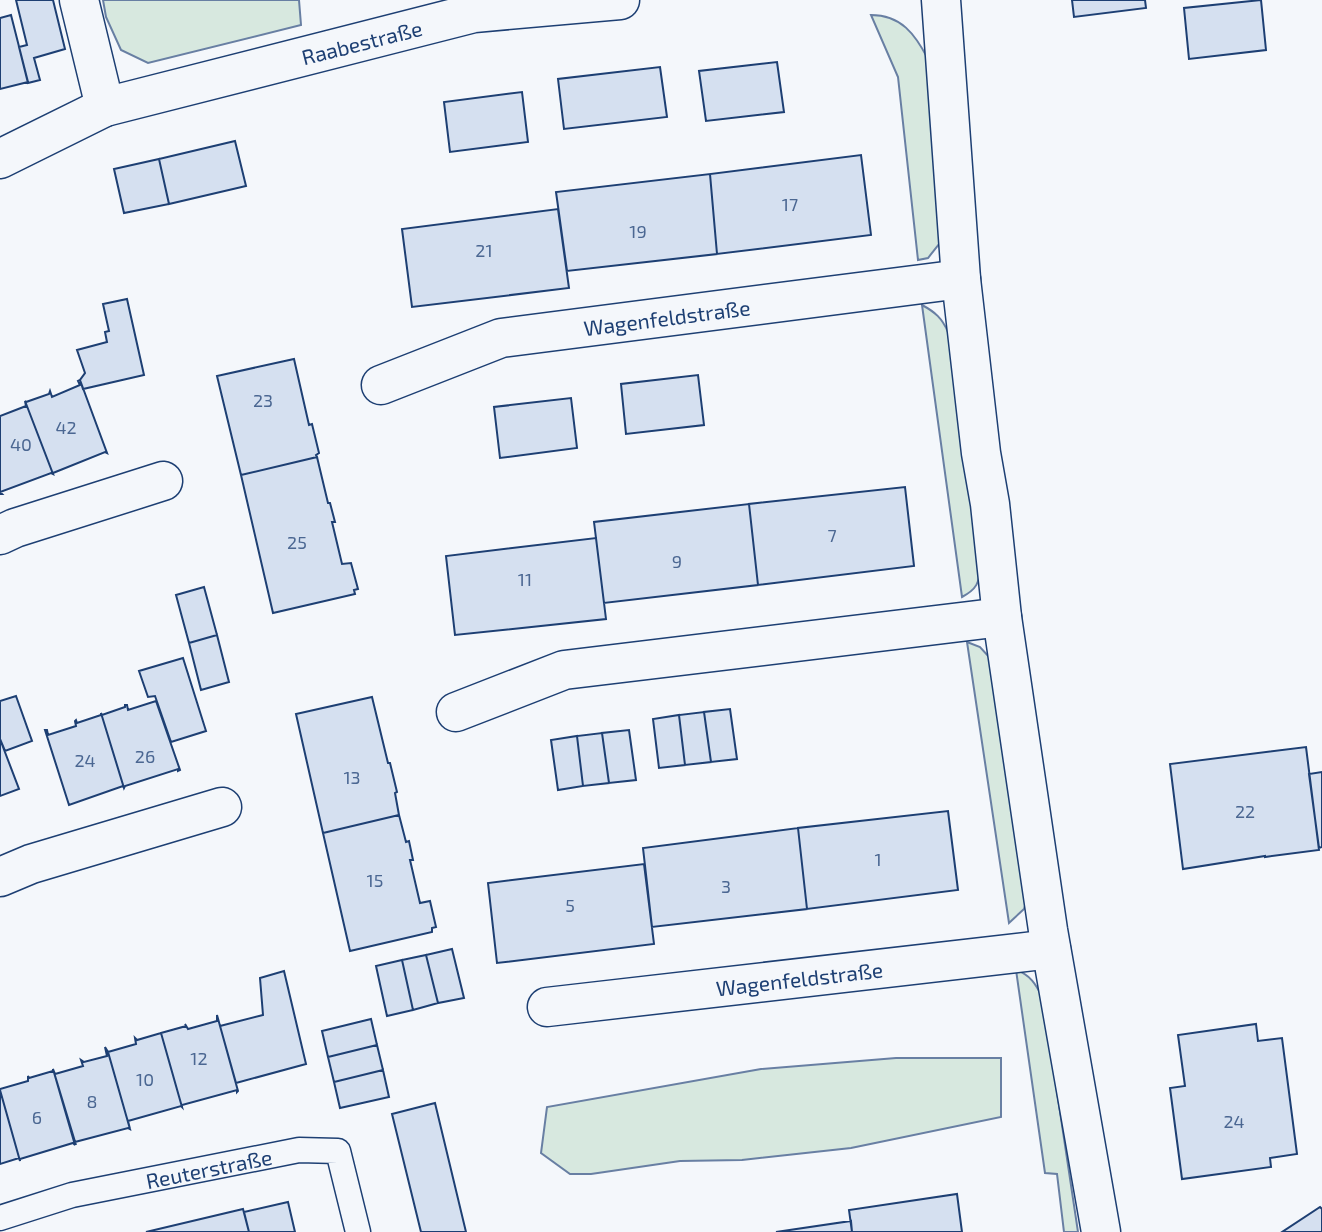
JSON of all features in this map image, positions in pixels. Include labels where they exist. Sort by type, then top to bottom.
[{"type":"street","points":[[79,0],[105,107]]},
{"type":"street","name":"Raabestraße","points":[[0,159],[105,107],[474,13],[620,0]]},
{"type":"street","points":[[941,0],[961,279],[1002,618],[1051,949],[1101,1232]]},
{"type":"street","name":"Wagenfeldstraße","points":[[380,385],[501,338],[961,279]]},
{"type":"street","points":[[0,536],[15,528],[163,481]]},
{"type":"street","points":[[456,712],[564,670],[1002,618]]},
{"type":"street","points":[[0,877],[31,864],[222,807]]},
{"type":"street","name":"Wagenfeldstraße","points":[[547,1007],[1051,949]]},
{"type":"lane","name":"Reuterstraße","points":[[0,1217],[72,1195],[299,1150],[338,1151],[358,1232]]},
{"type":"shaded area","points":[[103,0],[299,0],[301,25],[148,63],[121,50],[106,17]]},
{"type":"shaded area","points":[[871,15],[899,22],[912,34],[928,59],[940,234],[939,244],[928,258],[918,260],[898,77]]},
{"type":"shaded area","points":[[922,305],[938,316],[948,332],[981,566],[976,585],[962,597]]},
{"type":"shaded area","points":[[967,642],[980,647],[990,658],[1028,896],[1024,909],[1009,923]]},
{"type":"shaded area","points":[[1016,970],[1029,978],[1043,998],[1078,1232],[1064,1232],[1057,1174],[1045,1173]]},
{"type":"shaded area","points":[[896,1058],[1001,1058],[1001,1117],[851,1148],[742,1160],[680,1161],[591,1174],[570,1174],[541,1153],[547,1107],[761,1069]]},
{"type":"building","points":[[16,0],[53,0],[65,49],[34,58],[40,80],[28,83],[19,47],[27,45]]},
{"type":"building","points":[[1072,0],[1145,0],[1146,8],[1074,17]]},
{"type":"building","points":[[1261,0],[1266,50],[1189,59],[1184,8]]},
{"type":"building","points":[[11,15],[28,82],[0,89],[0,18]]},
{"type":"building","points":[[777,62],[784,112],[706,121],[699,71]]},
{"type":"building","points":[[660,67],[667,117],[564,129],[558,79]]},
{"type":"building","points":[[522,92],[528,142],[450,152],[444,102]]},
{"type":"building","points":[[235,141],[246,186],[169,204],[159,159]]},
{"type":"building","points":[[861,155],[871,235],[717,254],[710,174]]},
{"type":"building","points":[[159,159],[169,204],[124,213],[114,169]]},
{"type":"building","points":[[710,174],[717,254],[567,271],[556,192]]},
{"type":"building","points":[[558,209],[569,288],[412,307],[402,229]]},
{"type":"building","points":[[127,299],[144,375],[83,389],[80,380],[85,373],[77,350],[107,342],[105,332],[109,331],[103,304]]},
{"type":"building","points":[[294,359],[309,425],[312,424],[319,453],[317,457],[241,475],[217,376]]},
{"type":"building","points":[[698,375],[704,425],[626,434],[621,384]]},
{"type":"building","points":[[80,380],[107,453],[53,474],[25,401],[49,394],[50,391],[52,397],[80,385]]},
{"type":"building","points":[[571,398],[577,448],[500,458],[494,407]]},
{"type":"building","points":[[25,401],[53,474],[0,492],[0,416],[26,406]]},
{"type":"building","points":[[317,457],[335,522],[332,522],[342,564],[351,563],[358,589],[354,590],[355,594],[273,613],[241,475]]},
{"type":"building","points":[[905,487],[914,566],[758,585],[749,504]]},
{"type":"building","points":[[749,504],[758,585],[604,603],[594,522]]},
{"type":"building","points":[[596,538],[606,619],[455,635],[446,556]]},
{"type":"building","points":[[204,587],[217,635],[189,643],[176,595]]},
{"type":"building","points":[[217,635],[229,682],[201,690],[189,643]]},
{"type":"building","points":[[183,658],[206,731],[171,742],[155,696],[148,697],[139,671]]},
{"type":"building","points":[[16,696],[32,741],[5,751],[0,739],[0,701]]},
{"type":"building","points":[[372,697],[397,792],[399,815],[323,833],[296,714]]},
{"type":"building","points":[[156,701],[180,770],[124,788],[101,713],[102,715],[125,705],[128,710]]},
{"type":"building","points":[[730,709],[737,759],[711,762],[704,712]]},
{"type":"building","points":[[704,712],[711,762],[685,765],[679,715]]},
{"type":"building","points":[[101,713],[124,788],[123,786],[69,805],[45,730],[48,735],[76,726],[76,720],[77,723]]},
{"type":"building","points":[[679,715],[685,765],[659,768],[653,719]]},
{"type":"building","points":[[629,730],[636,780],[609,783],[602,733]]},
{"type":"building","points":[[602,733],[609,783],[583,786],[577,736]]},
{"type":"building","points":[[577,736],[583,786],[558,790],[551,740]]},
{"type":"building","points":[[0,739],[19,789],[0,796]]},
{"type":"building","points":[[1306,747],[1319,850],[1183,869],[1170,764]]},
{"type":"building","points":[[1322,772],[1322,847],[1319,848],[1309,774]]},
{"type":"building","points":[[948,811],[958,890],[807,909],[798,828]]},
{"type":"building","points":[[399,815],[406,842],[409,841],[413,860],[410,860],[420,903],[430,901],[436,927],[432,928],[432,932],[350,951],[323,833]]},
{"type":"building","points":[[798,828],[807,909],[652,927],[643,848]]},
{"type":"building","points":[[644,864],[654,944],[497,963],[488,883]]},
{"type":"building","points":[[452,949],[464,998],[438,1003],[426,955]]},
{"type":"building","points":[[426,955],[438,1003],[413,1010],[402,960]]},
{"type":"building","points":[[402,960],[413,1010],[387,1016],[376,966]]},
{"type":"building","points":[[284,971],[306,1064],[236,1083],[220,1026],[263,1015],[260,978]]},
{"type":"building","points":[[217,1015],[238,1091],[182,1107],[161,1033],[186,1026],[185,1024],[188,1029],[217,1021]]},
{"type":"building","points":[[371,1019],[377,1045],[328,1057],[322,1031]]},
{"type":"building","points":[[1256,1024],[1258,1041],[1282,1038],[1297,1154],[1270,1158],[1271,1167],[1182,1179],[1170,1088],[1185,1086],[1178,1035]]},
{"type":"building","points":[[161,1033],[182,1107],[128,1121],[130,1129],[108,1052],[136,1044],[135,1038],[137,1040]]},
{"type":"building","points":[[377,1045],[383,1070],[334,1082],[328,1057]]},
{"type":"building","points":[[105,1047],[130,1129],[75,1142],[53,1069],[55,1074],[83,1066],[81,1060],[84,1062],[107,1056]]},
{"type":"building","points":[[53,1069],[75,1145],[73,1143],[20,1161],[0,1089],[28,1081],[28,1076],[29,1078]]},
{"type":"building","points":[[383,1070],[389,1097],[340,1108],[334,1082]]},
{"type":"building","points":[[0,1090],[20,1161],[19,1158],[0,1164]]},
{"type":"building","points":[[435,1103],[466,1232],[421,1232],[392,1114]]},
{"type":"building","points":[[957,1194],[962,1232],[852,1232],[849,1210]]},
{"type":"building","points":[[288,1202],[295,1232],[249,1232],[244,1212]]},
{"type":"building","points":[[1320,1207],[1322,1232],[1282,1232]]},
{"type":"building","points":[[243,1209],[249,1232],[146,1232]]},
{"type":"building","points":[[851,1221],[852,1232],[776,1232]]}]
